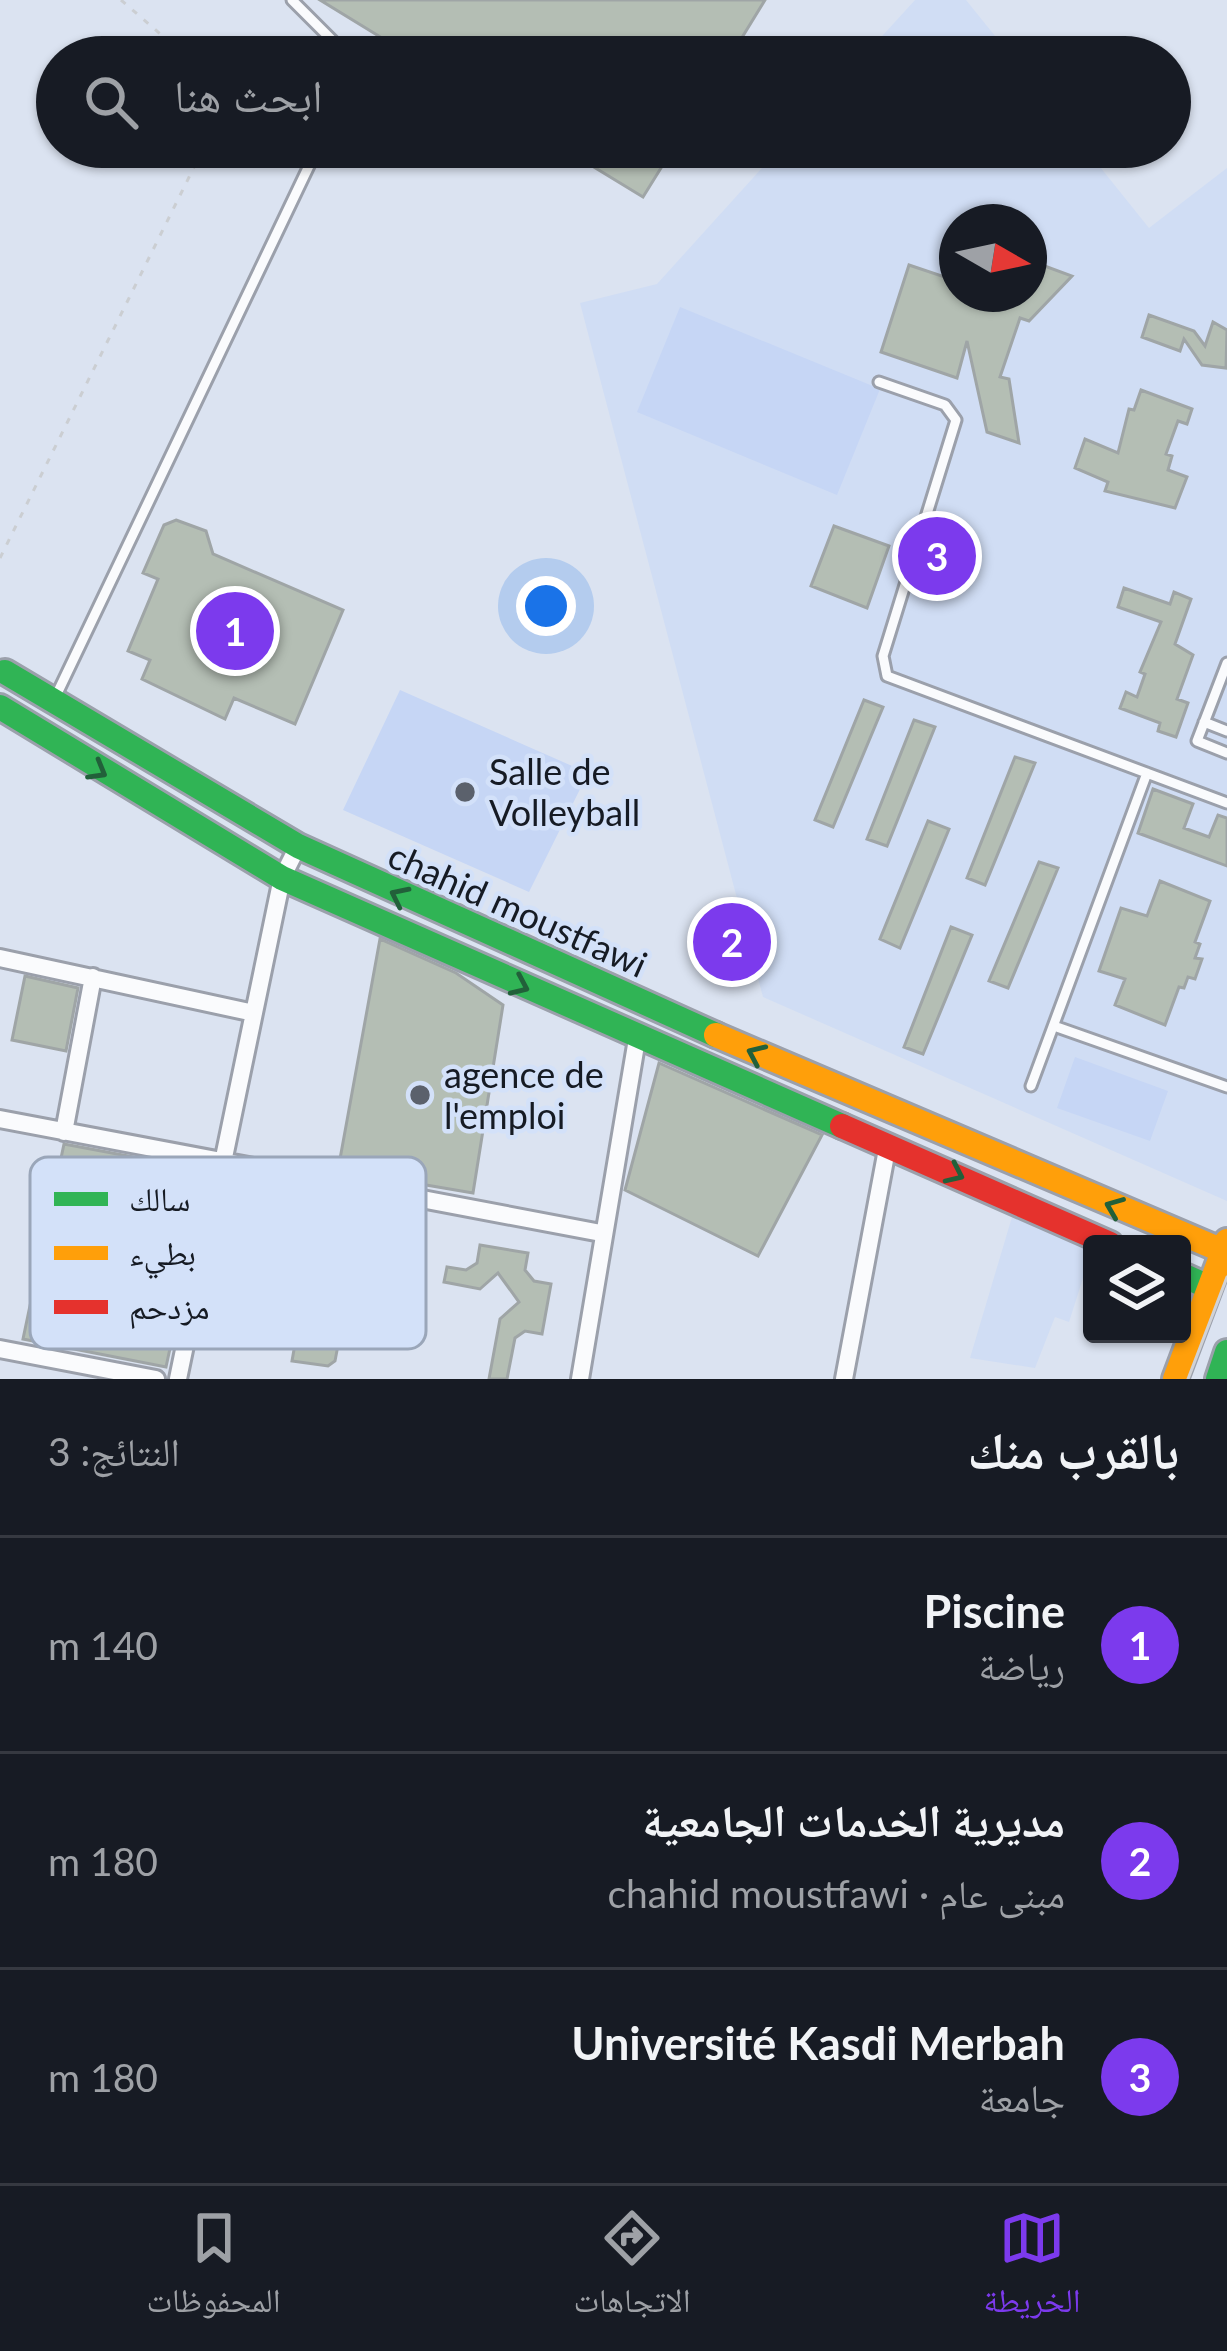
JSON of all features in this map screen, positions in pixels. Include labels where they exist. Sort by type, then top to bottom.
[{"type":"main road","name":"chahid moustfawi","points":[[3,668],[298,846],[806,1077],[1225,1246]]},
{"type":"main road","points":[[0,703],[7,686],[3,668]]},
{"type":"main road","name":"chahid moustfawi","points":[[0,703],[282,878],[1090,1235]]},
{"type":"main road","points":[[1175,1379],[1225,1246]]},
{"type":"main road","points":[[1191,1279],[1209,1287]]},
{"type":"main road","points":[[1218,1379],[1227,1352]]},
{"type":"street","points":[[224,1157],[282,878],[298,846]]},
{"type":"street","points":[[0,958],[254,1013]]},
{"type":"street","points":[[64,1132],[93,977]]},
{"type":"street","points":[[580,1379],[601,1233],[638,1039]]},
{"type":"street","points":[[0,1119],[184,1157]]},
{"type":"street","points":[[844,1379],[888,1144]]},
{"type":"street","points":[[426,1202],[601,1233]]},
{"type":"street","points":[[0,1349],[156,1379]]},
{"type":"street","points":[[178,1379],[184,1349]]},
{"type":"lane","points":[[292,0],[328,36]]},
{"type":"lane","points":[[54,700],[308,168]]},
{"type":"lane","points":[[879,382],[945,405],[956,420],[883,656],[887,676],[1227,802]]},
{"type":"lane","points":[[1227,663],[1197,741],[1227,754]]},
{"type":"lane","points":[[1204,722],[1227,731]]},
{"type":"lane","points":[[1031,1086],[1147,773]]},
{"type":"lane","points":[[1054,1026],[1227,1088]]},
{"type":"path","points":[[121,0],[163,36]]},
{"type":"path","points":[[0,558],[194,168]]},
{"type":"shaded area","points":[[915,0],[966,0],[995,36],[882,36]]},
{"type":"shaded area","points":[[762,168],[1101,168],[1149,228],[1227,168],[1227,1201],[763,997],[580,303],[657,284]]},
{"type":"shaded area","points":[[680,307],[880,389],[837,495],[637,412]]},
{"type":"shaded area","name":"Salle de Volleyball","points":[[400,690],[588,773],[529,892],[343,810]]},
{"type":"shaded area","points":[[1075,1057],[1168,1091],[1150,1141],[1057,1108]]},
{"type":"shaded area","points":[[1012,1217],[1083,1246],[1083,1278],[1069,1322],[1055,1317],[1035,1368],[970,1358]]},
{"type":"building","points":[[320,0],[765,0],[743,36],[379,36]]},
{"type":"building","points":[[595,168],[661,168],[643,197]]},
{"type":"building","points":[[909,265],[939,275],[939,312],[1038,312],[1029,321],[1020,318],[1000,377],[1009,379],[1019,443],[987,432],[967,341],[957,378],[881,352]]},
{"type":"building","points":[[1047,267],[1072,276],[1047,302]]},
{"type":"building","points":[[1149,315],[1194,331],[1205,346],[1213,322],[1227,330],[1226,368],[1202,365],[1184,339],[1180,351],[1142,337]]},
{"type":"building","points":[[1141,390],[1192,409],[1187,424],[1178,421],[1166,454],[1172,456],[1168,470],[1187,477],[1175,508],[1105,491],[1108,482],[1075,468],[1085,439],[1118,453],[1129,409],[1134,410]]},
{"type":"building","points":[[176,520],[206,531],[213,554],[343,610],[295,724],[234,698],[225,719],[142,679],[150,660],[128,651],[158,579],[143,573],[164,525]]},
{"type":"building","points":[[834,526],[889,546],[867,608],[811,586]]},
{"type":"building","points":[[1124,588],[1170,604],[1174,592],[1191,599],[1175,644],[1193,655],[1177,699],[1188,703],[1176,737],[1158,731],[1160,723],[1120,708],[1126,692],[1137,697],[1145,674],[1140,672],[1161,622],[1118,607]]},
{"type":"building","points":[[864,700],[883,707],[833,827],[815,820]]},
{"type":"building","points":[[914,720],[935,727],[887,846],[867,839]]},
{"type":"building","points":[[1015,757],[1035,763],[985,885],[967,878]]},
{"type":"building","points":[[1153,789],[1193,804],[1184,828],[1209,837],[1218,815],[1227,818],[1227,866],[1138,833]]},
{"type":"building","points":[[928,821],[949,829],[900,948],[880,939]]},
{"type":"building","points":[[1039,862],[1058,868],[1008,988],[989,981]]},
{"type":"building","points":[[1160,881],[1210,901],[1195,942],[1200,944],[1195,958],[1202,959],[1195,979],[1188,977],[1184,988],[1179,987],[1165,1025],[1115,1005],[1125,979],[1099,971],[1121,908],[1147,916]]},
{"type":"building","points":[[951,927],[972,935],[923,1054],[904,1047]]},
{"type":"building","name":"agence de l'emploi","points":[[380,939],[456,973],[503,1005],[473,1193],[426,1185],[426,1157],[340,1157]]},
{"type":"building","points":[[25,976],[78,988],[66,1051],[12,1040]]},
{"type":"building","points":[[659,1063],[822,1135],[758,1256],[625,1190]]},
{"type":"building","points":[[64,1144],[133,1157],[61,1157]]},
{"type":"building","points":[[480,1245],[528,1253],[525,1270],[534,1281],[551,1284],[542,1334],[525,1331],[515,1338],[507,1379],[489,1379],[500,1319],[519,1302],[498,1273],[480,1289],[444,1282],[447,1267],[466,1270],[477,1263]]},
{"type":"building","points":[[30,1306],[30,1340],[23,1339]]},
{"type":"building","points":[[74,1349],[170,1349],[166,1367]]},
{"type":"building","points":[[294,1349],[337,1349],[335,1361],[328,1366],[292,1361]]},
{"type":"tram line","points":[[1188,1379],[1227,1277]]},
{"type":"traffic: fast","points":[[5,672],[298,846],[716,1035]]},
{"type":"traffic: fast","points":[[0,707],[282,878],[842,1126]]},
{"type":"traffic: fast","points":[[1191,1279],[1209,1287]]},
{"type":"traffic: fast","points":[[1218,1379],[1227,1352]]},
{"type":"traffic: slow","points":[[716,1035],[1223,1251]]},
{"type":"traffic: slow","points":[[1175,1379],[1227,1241]]},
{"type":"traffic: jam","points":[[842,1126],[1090,1235]]},
{"type":"place","name":"Université Kasdi Merbah","points":[[937,556]]},
{"type":"place","name":"Piscine","points":[[235,631]]},
{"type":"place","name":"Salle de Volleyball","points":[[465,792]]},
{"type":"place","name":"مديرية الخدمات الجامعية","points":[[732,942]]},
{"type":"place","name":"agence de l'emploi","points":[[420,1095]]}]
